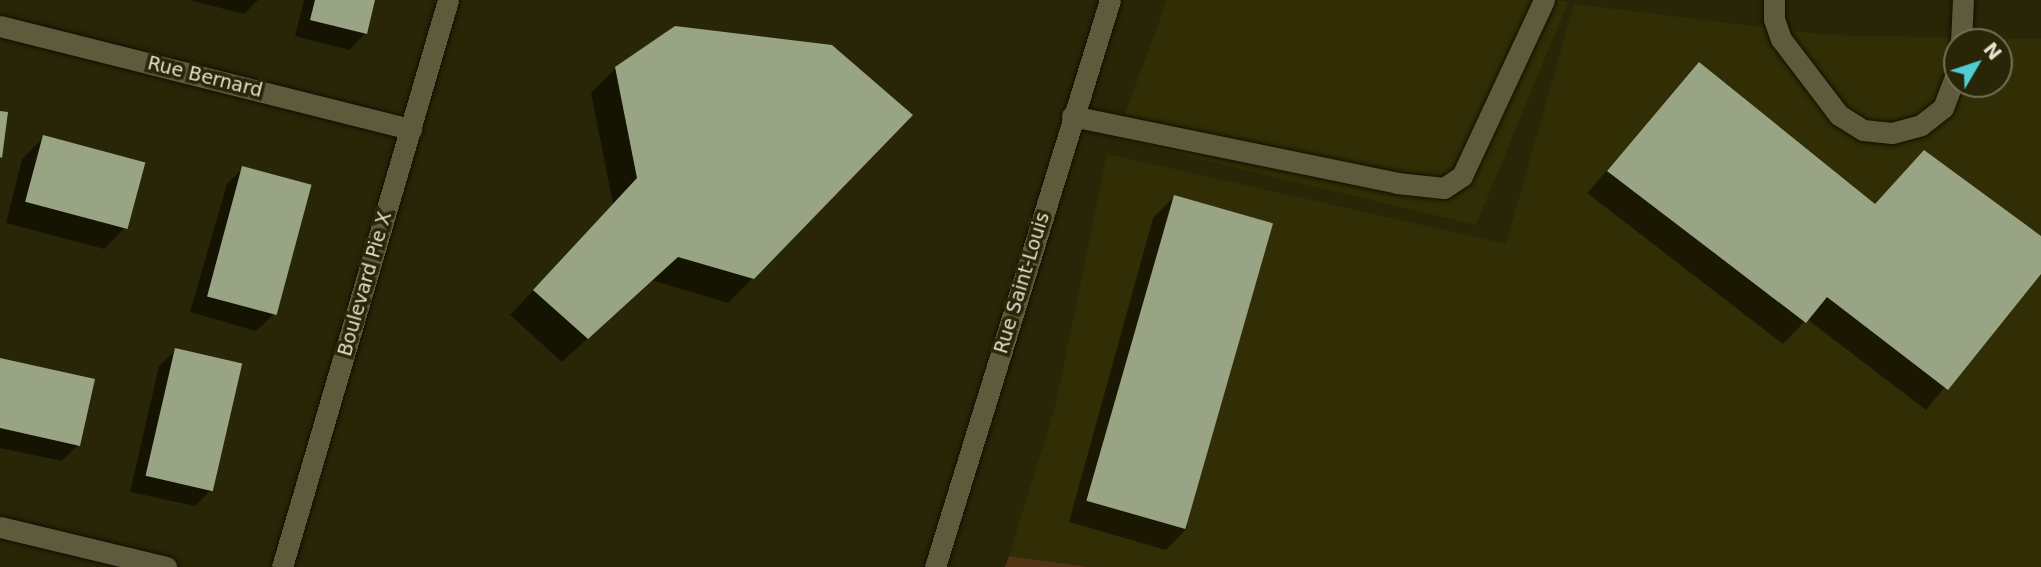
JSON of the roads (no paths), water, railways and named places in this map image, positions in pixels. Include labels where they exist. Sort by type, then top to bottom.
[{"type":"street","name":"Boulevard Pie X","points":[[282,567],[448,0]]},
{"type":"street","name":"Rue Saint-Louis","points":[[936,567],[1072,116],[1110,0]]},
{"type":"street","points":[[1072,116],[1397,183],[1444,188],[1462,176],[1544,0]]},
{"type":"street","points":[[1774,0],[1774,19],[1781,39],[1839,115],[1863,130],[1892,133],[1921,125],[1942,108],[1946,98]]},
{"type":"street","points":[[1962,28],[1963,0]]},
{"type":"street","name":"Rue Bernard","points":[[0,26],[411,129]]},
{"type":"street","points":[[0,527],[166,567]]}]
